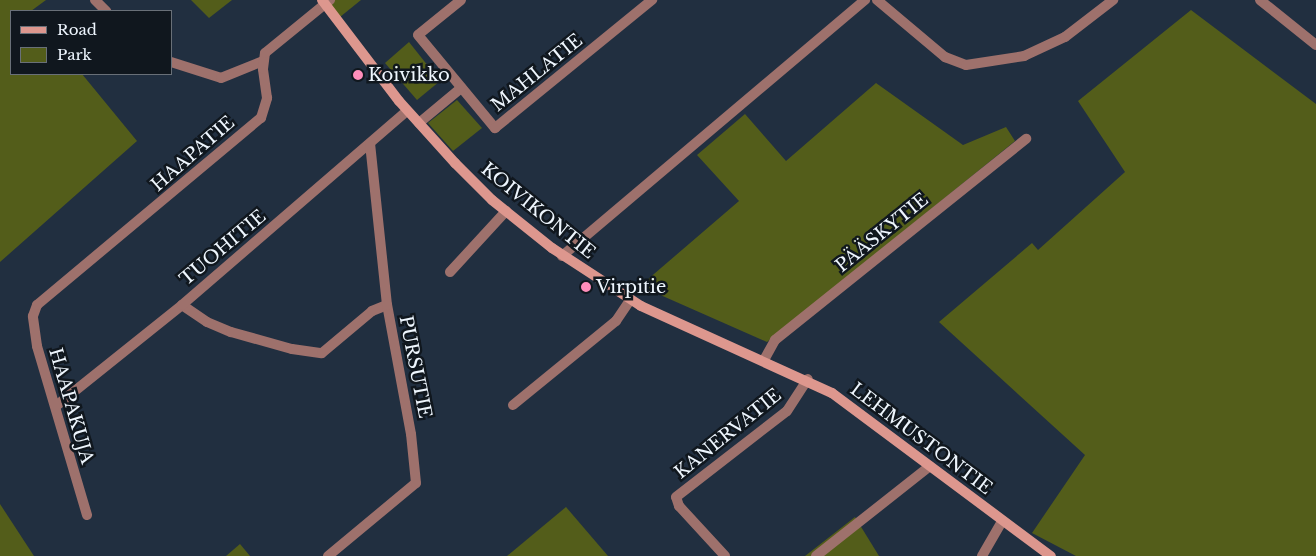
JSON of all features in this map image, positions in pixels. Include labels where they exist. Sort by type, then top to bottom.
[{"type":"main road","name":"KOIVIKONTIE","points":[[326,2],[407,111],[506,212],[562,256],[630,300],[764,360]]},
{"type":"main road","name":"LEHMUSTONTIE","points":[[764,360],[808,380],[876,423],[1002,522],[1051,556]]},
{"type":"street","points":[[95,0],[105,10]]},
{"type":"street","name":"MAHLATIE","points":[[461,0],[418,35],[452,76],[492,131],[652,0]]},
{"type":"street","points":[[562,256],[865,0]]},
{"type":"street","points":[[877,0],[945,56],[966,65],[1024,56],[1064,37],[1113,0]]},
{"type":"street","points":[[1260,0],[1316,45]]},
{"type":"street","points":[[172,62],[221,78],[263,61],[270,48],[326,2]]},
{"type":"street","name":"HAAPATIE","points":[[36,306],[261,118],[267,98],[263,61]]},
{"type":"street","points":[[419,123],[461,88]]},
{"type":"street","name":"TUOHITIE","points":[[56,406],[182,305],[407,111]]},
{"type":"street","name":"PÄÄSKYTIE","points":[[764,360],[775,340],[1026,139]]},
{"type":"street","name":"PURSUTIE","points":[[328,556],[416,483],[411,434],[387,305],[370,144]]},
{"type":"street","points":[[450,272],[506,212]]},
{"type":"street","points":[[513,405],[616,321],[630,300]]},
{"type":"street","points":[[182,305],[207,322],[231,332],[292,349],[322,353],[355,324],[387,305]]},
{"type":"street","name":"HAAPAKUJA","points":[[36,306],[33,316],[37,346],[87,515]]},
{"type":"street","name":"KANERVATIE","points":[[725,556],[679,506],[676,497],[787,411],[808,380]]},
{"type":"street","points":[[816,556],[930,466]]},
{"type":"street","points":[[982,556],[1002,522]]},
{"type":"green space","points":[[0,0],[46,0],[32,10],[10,10],[10,75],[83,75],[137,141],[0,262]]},
{"type":"green space","points":[[191,0],[232,0],[209,18]]},
{"type":"green space","points":[[327,0],[361,0],[340,17]]},
{"type":"green space","points":[[1191,10],[1316,104],[1316,556],[1076,556],[1032,533],[1085,455],[939,322],[1032,243],[1038,250],[1125,172],[1078,101]]},
{"type":"green space","points":[[409,42],[440,81],[417,100],[385,63]]},
{"type":"green space","points":[[876,83],[963,145],[1006,127],[1015,141],[767,342],[640,286],[739,201],[697,155],[745,114],[786,161]]},
{"type":"green space","points":[[457,100],[482,128],[453,151],[428,123]]},
{"type":"green space","points":[[0,504],[34,556],[0,556]]},
{"type":"green space","points":[[566,507],[608,556],[507,556]]},
{"type":"green space","points":[[855,517],[879,556],[805,556]]},
{"type":"green space","points":[[240,544],[250,556],[226,556]]},
{"type":"place","name":"Koivikko","points":[[358,75]]},
{"type":"place","name":"Virpitie","points":[[586,287]]}]
